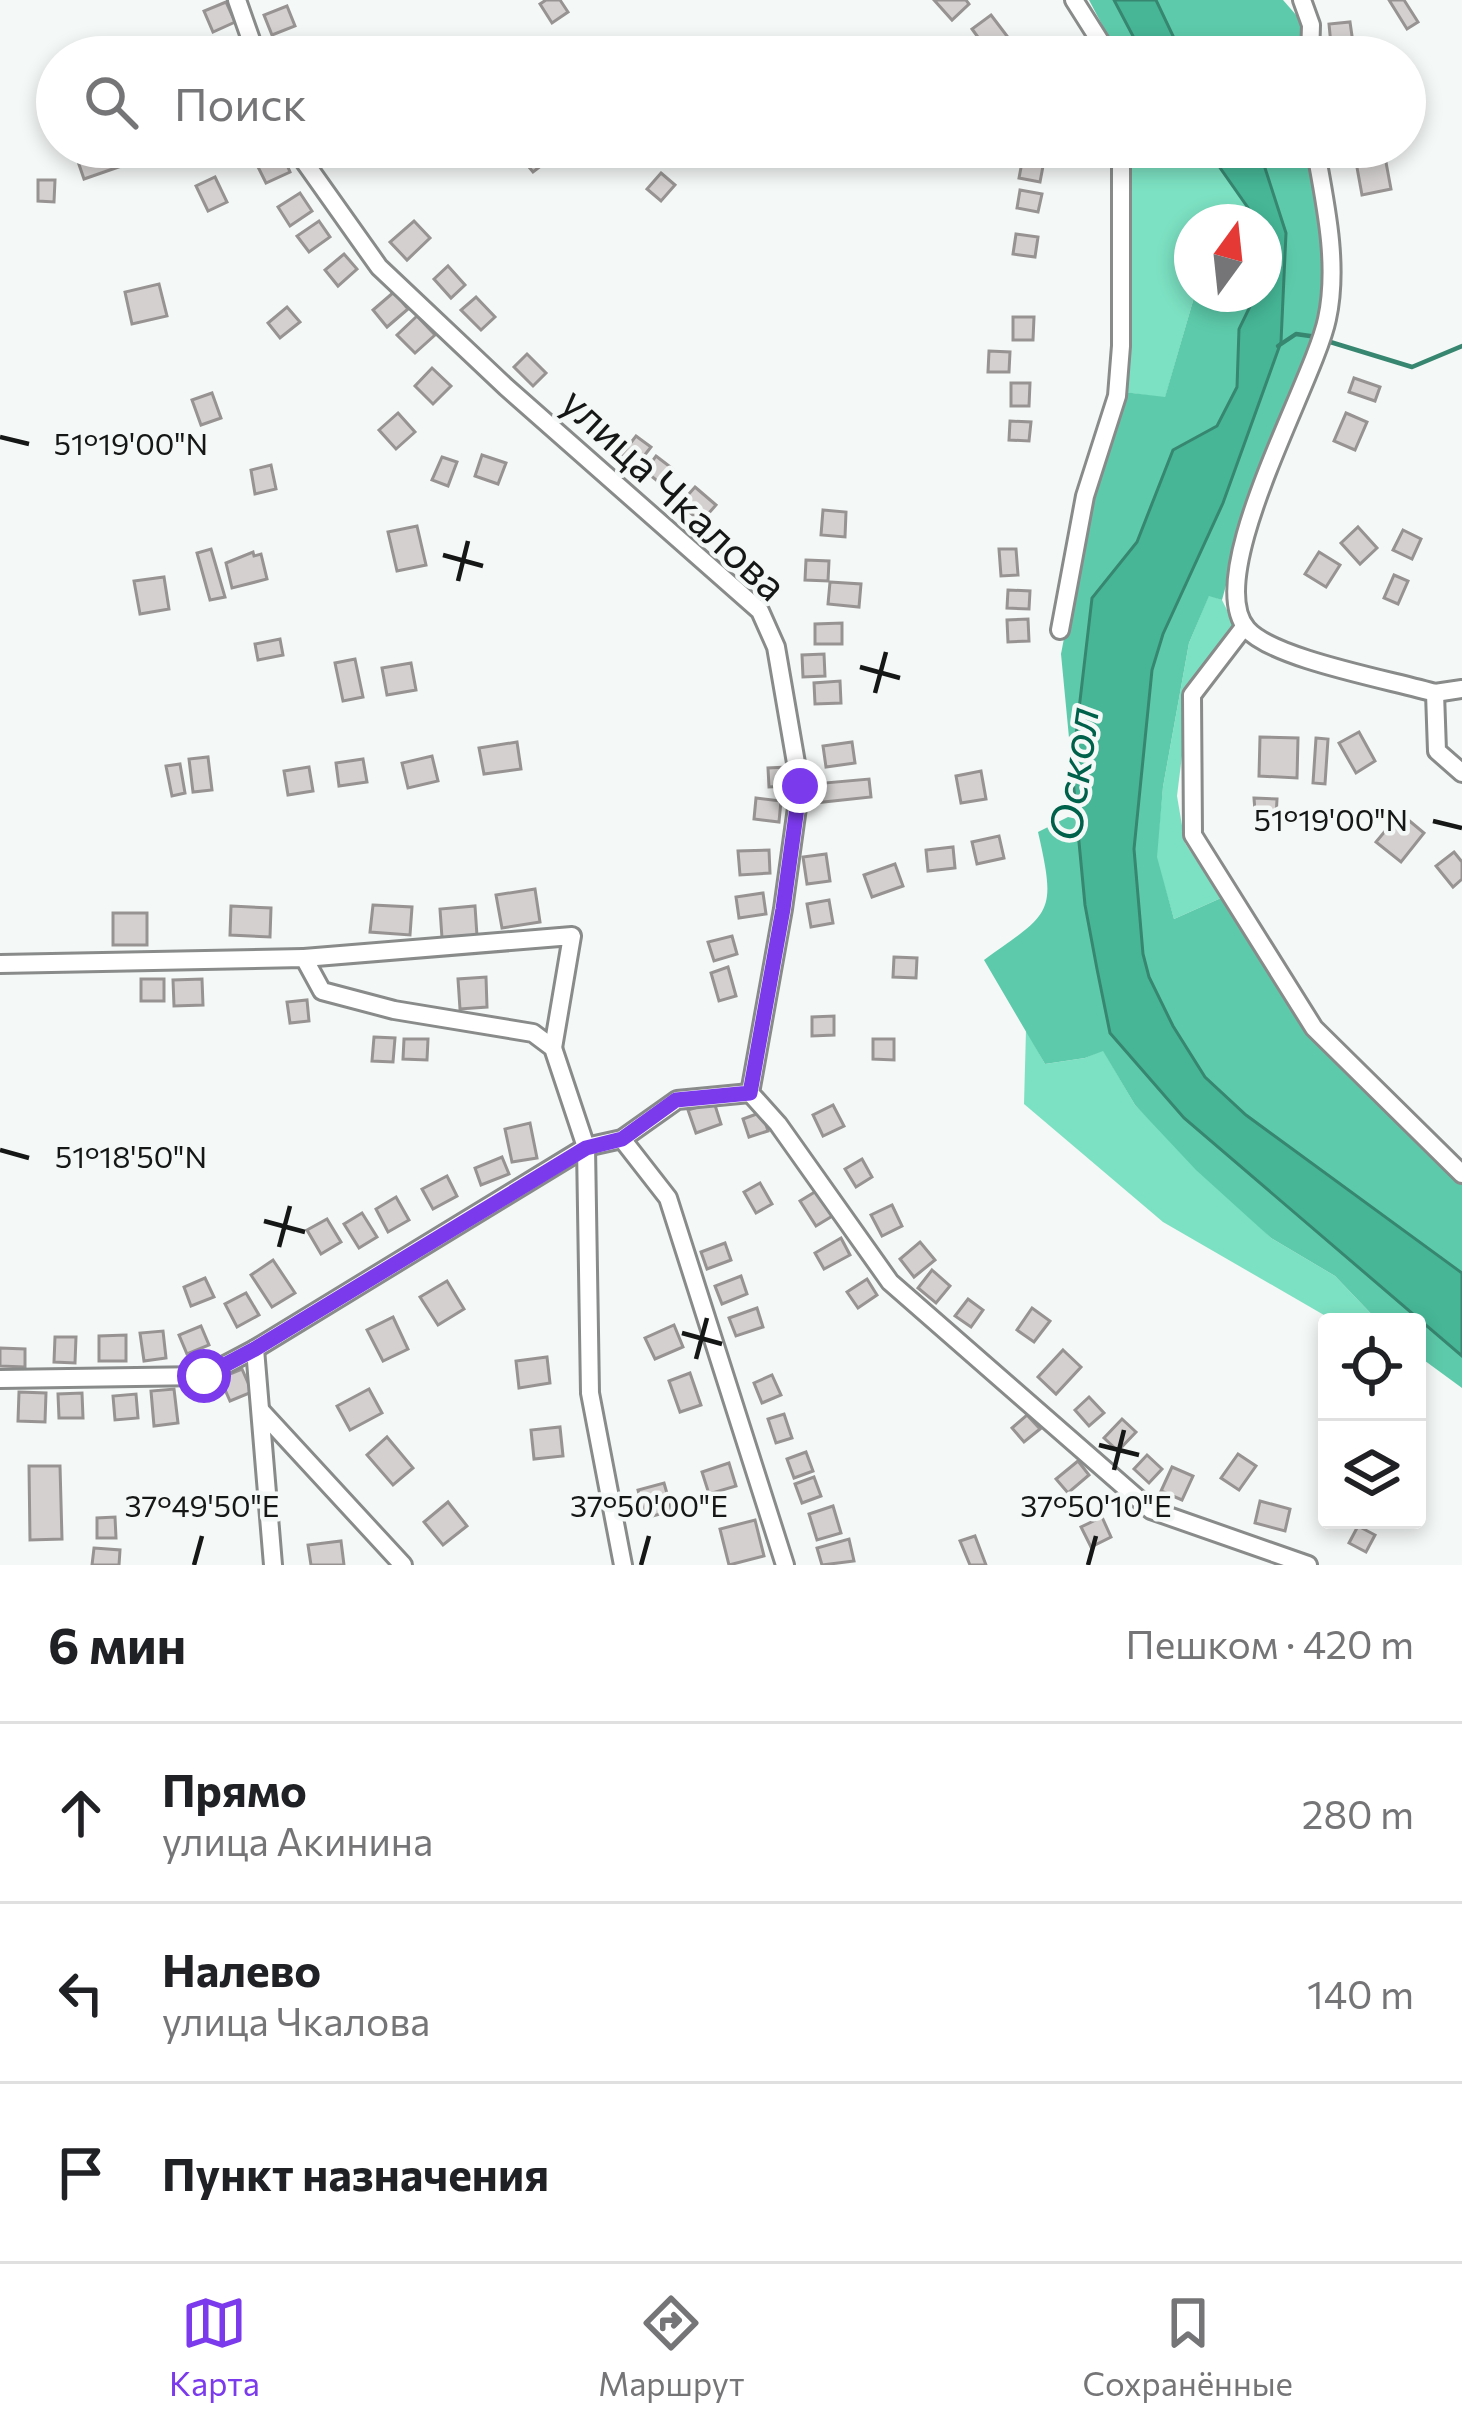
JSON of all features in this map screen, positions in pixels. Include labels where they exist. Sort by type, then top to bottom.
[{"type":"street","points":[[238,0],[250,36]]},
{"type":"street","points":[[1075,0],[1097,36]]},
{"type":"street","points":[[1302,0],[1311,36]]},
{"type":"street","name":"улица Чкалова","points":[[309,168],[380,267],[506,387],[760,611],[776,647],[800,786],[750,1093]]},
{"type":"street","points":[[1060,630],[1085,496],[1117,396],[1121,168]]},
{"type":"street","points":[[1319,168],[1331,262],[1328,317],[1268,466],[1237,574],[1235,601],[1244,627],[1271,648],[1435,693],[1460,690]]},
{"type":"street","points":[[1244,627],[1192,695],[1193,835],[1315,1028],[1462,1174]]},
{"type":"street","points":[[1435,693],[1437,751],[1462,772]]},
{"type":"street","points":[[0,964],[304,958],[572,937],[553,1048],[586,1148],[590,1393],[623,1565]]},
{"type":"street","points":[[304,958],[322,991],[394,1010],[533,1033],[553,1048]]},
{"type":"street","points":[[0,1379],[204,1376],[586,1148],[622,1139],[676,1100],[750,1093],[778,1124],[890,1282],[1151,1510],[1308,1565]]},
{"type":"street","points":[[622,1139],[668,1198],[785,1565]]},
{"type":"street","points":[[255,1349],[273,1565]]},
{"type":"street","points":[[260,1410],[403,1565]]},
{"type":"shaded area","points":[[1089,0],[1114,0],[1133,36],[1108,36]]},
{"type":"shaded area","points":[[1156,0],[1283,0],[1304,24],[1303,36],[1173,36]]},
{"type":"shaded area","points":[[1129,168],[1220,168],[1245,204],[1174,204],[1174,312],[1190,312],[1165,398],[1124,392]]},
{"type":"shaded area","points":[[1265,168],[1312,168],[1323,265],[1321,321],[1258,468],[1222,600],[1209,596],[1189,643],[1163,787],[1157,857],[1174,919],[1221,898],[1307,1030],[1462,1182],[1462,1273],[1246,1115],[1204,1077],[1173,1026],[1143,954],[1133,849],[1152,670],[1163,634],[1223,503],[1281,342],[1286,233],[1282,204],[1277,204]]},
{"type":"shaded area","points":[[1190,312],[1247,312],[1239,329],[1237,387],[1216,426],[1173,450],[1137,542],[1092,598],[1072,769],[1061,654],[1090,503],[1124,392],[1165,397]]},
{"type":"shaded area","points":[[1209,595],[1222,600],[1237,630],[1190,691],[1177,796],[1185,843],[1221,898],[1174,919],[1156,857],[1163,787],[1189,643]]},
{"type":"shaded area","points":[[1068,817],[1077,819],[1085,906],[1110,1033],[1184,1118],[1412,1313],[1370,1313],[1335,1276],[1271,1238],[1196,1170],[1135,1105],[1103,1051],[1045,1064],[984,960],[1036,920],[1043,909],[1047,880],[1038,832]]},
{"type":"shaded area","points":[[1026,1030],[1045,1064],[1103,1050],[1135,1105],[1271,1238],[1335,1276],[1370,1313],[1320,1313],[1163,1222],[1024,1104]]},
{"type":"shaded area","points":[[1426,1325],[1462,1356],[1462,1388],[1426,1362]]},
{"type":"water","points":[[1114,0],[1156,0],[1173,36],[1133,36]]},
{"type":"water","points":[[1220,168],[1265,168],[1277,204],[1245,204]]},
{"type":"water","name":"Оскол","points":[[1282,221],[1286,233],[1281,342],[1223,503],[1163,634],[1152,670],[1134,849],[1143,954],[1173,1026],[1205,1077],[1246,1115],[1462,1273],[1462,1356],[1426,1325],[1426,1313],[1412,1313],[1184,1118],[1110,1033],[1085,905],[1072,769],[1092,598],[1137,542],[1173,450],[1217,426],[1237,387],[1239,329],[1247,312],[1282,312]]},
{"type":"building","points":[[560,0],[568,12],[552,23],[540,4]]},
{"type":"building","points":[[934,0],[966,0],[969,4],[952,20]]},
{"type":"building","points":[[1389,0],[1404,0],[1418,22],[1407,29]]},
{"type":"building","points":[[226,2],[235,22],[213,32],[204,11]]},
{"type":"building","points":[[287,6],[295,26],[272,35],[264,15]]},
{"type":"building","points":[[991,15],[1007,36],[977,36],[972,29]]},
{"type":"building","points":[[1350,22],[1352,36],[1330,36],[1329,24]]},
{"type":"building","points":[[80,168],[116,168],[84,179]]},
{"type":"building","points":[[258,168],[288,168],[290,172],[266,183]]},
{"type":"building","points":[[1021,168],[1043,168],[1040,182],[1019,178]]},
{"type":"building","points":[[1357,168],[1387,168],[1391,189],[1362,195]]},
{"type":"building","points":[[661,173],[675,185],[661,201],[647,189]]},
{"type":"building","points":[[215,177],[227,202],[208,211],[196,186]]},
{"type":"building","points":[[38,180],[55,180],[54,202],[38,201]]},
{"type":"building","points":[[1020,190],[1042,194],[1038,212],[1017,208]]},
{"type":"building","points":[[300,193],[312,211],[290,226],[278,207]]},
{"type":"building","points":[[319,221],[330,237],[309,252],[297,236]]},
{"type":"building","points":[[414,221],[430,238],[407,260],[390,242]]},
{"type":"building","points":[[1016,234],[1038,237],[1035,257],[1013,254]]},
{"type":"building","points":[[344,254],[357,269],[338,286],[325,270]]},
{"type":"building","points":[[448,266],[465,285],[451,298],[434,279]]},
{"type":"building","points":[[159,284],[167,316],[132,324],[125,292]]},
{"type":"building","points":[[394,292],[408,309],[387,327],[373,310]]},
{"type":"building","points":[[476,297],[495,317],[481,330],[461,310]]},
{"type":"building","points":[[287,307],[300,322],[280,338],[268,323]]},
{"type":"building","points":[[417,316],[435,335],[415,353],[397,335]]},
{"type":"building","points":[[1013,317],[1034,317],[1033,340],[1013,340]]},
{"type":"building","points":[[989,351],[1010,352],[1009,372],[988,372]]},
{"type":"building","points":[[527,354],[546,373],[533,386],[514,367]]},
{"type":"building","points":[[432,368],[451,386],[433,404],[415,386]]},
{"type":"building","points":[[1354,378],[1380,387],[1375,401],[1349,392]]},
{"type":"building","points":[[1011,383],[1030,383],[1029,406],[1011,406]]},
{"type":"building","points":[[212,393],[221,418],[201,425],[192,400]]},
{"type":"building","points":[[398,413],[415,432],[396,449],[379,430]]},
{"type":"building","points":[[1346,413],[1367,422],[1355,450],[1334,441]]},
{"type":"building","points":[[1010,421],[1031,422],[1029,441],[1009,440]]},
{"type":"building","points":[[636,436],[651,447],[633,470],[618,459]]},
{"type":"building","points":[[482,455],[506,463],[498,484],[475,476]]},
{"type":"building","points":[[656,456],[673,469],[661,484],[645,471]]},
{"type":"building","points":[[442,457],[457,462],[448,486],[432,480]]},
{"type":"building","points":[[271,465],[276,489],[255,494],[251,470]]},
{"type":"building","points":[[695,487],[716,505],[701,522],[680,504]]},
{"type":"building","points":[[823,510],[846,512],[845,537],[821,535]]},
{"type":"building","points":[[417,526],[426,565],[397,571],[388,532]]},
{"type":"building","points":[[1358,527],[1377,548],[1360,564],[1341,543]]},
{"type":"building","points":[[1403,530],[1421,539],[1412,559],[1393,550]]},
{"type":"building","points":[[211,549],[225,597],[210,600],[197,553]]},
{"type":"building","points":[[999,549],[1016,549],[1018,575],[1001,576]]},
{"type":"building","points":[[253,552],[254,556],[261,554],[267,579],[232,588],[226,563]]},
{"type":"building","points":[[1319,552],[1340,565],[1326,587],[1305,574]]},
{"type":"building","points":[[806,560],[829,561],[828,581],[805,580]]},
{"type":"building","points":[[1394,575],[1408,581],[1398,604],[1384,598]]},
{"type":"building","points":[[164,577],[169,609],[140,614],[134,581]]},
{"type":"building","points":[[830,582],[861,584],[859,607],[828,604]]},
{"type":"building","points":[[1008,590],[1030,591],[1029,609],[1007,608]]},
{"type":"building","points":[[1028,619],[1029,641],[1008,642],[1007,620]]},
{"type":"building","points":[[842,623],[842,644],[815,644],[815,624]]},
{"type":"building","points":[[280,639],[283,655],[258,660],[255,644]]},
{"type":"building","points":[[824,654],[825,676],[803,677],[802,655]]},
{"type":"building","points":[[355,659],[363,697],[343,701],[335,663]]},
{"type":"building","points":[[411,663],[416,690],[387,695],[382,668]]},
{"type":"building","points":[[840,681],[841,703],[815,704],[814,683]]},
{"type":"building","points":[[1359,732],[1375,761],[1356,773],[1339,743]]},
{"type":"building","points":[[1260,737],[1298,738],[1297,778],[1259,776]]},
{"type":"building","points":[[1316,738],[1328,739],[1325,784],[1313,783]]},
{"type":"building","points":[[517,742],[521,769],[484,774],[479,748]]},
{"type":"building","points":[[852,742],[855,763],[826,767],[823,746]]},
{"type":"building","points":[[432,756],[438,781],[408,788],[402,763]]},
{"type":"building","points":[[208,757],[212,790],[193,792],[189,759]]},
{"type":"building","points":[[363,759],[367,782],[339,786],[336,763]]},
{"type":"building","points":[[180,764],[185,793],[172,796],[166,766]]},
{"type":"building","points":[[309,767],[313,791],[288,795],[284,771]]},
{"type":"building","points":[[787,767],[789,786],[769,787],[768,768]]},
{"type":"building","points":[[981,771],[986,799],[961,803],[956,776]]},
{"type":"building","points":[[869,779],[871,797],[814,803],[813,784]]},
{"type":"building","points":[[756,798],[781,801],[779,822],[754,819]]},
{"type":"building","points":[[1254,798],[1277,799],[1276,818],[1270,817],[1269,825],[1256,824]]},
{"type":"building","points":[[1400,813],[1424,833],[1401,862],[1376,842]]},
{"type":"building","points":[[999,836],[1004,858],[977,864],[972,842]]},
{"type":"building","points":[[953,847],[955,868],[928,871],[926,850]]},
{"type":"building","points":[[769,850],[770,873],[740,875],[738,851]]},
{"type":"building","points":[[1454,852],[1462,862],[1462,879],[1453,887],[1436,866]]},
{"type":"building","points":[[826,854],[830,881],[807,884],[803,857]]},
{"type":"building","points":[[895,864],[903,886],[872,897],[864,875]]},
{"type":"building","points":[[535,889],[540,922],[502,928],[496,895]]},
{"type":"building","points":[[763,893],[766,914],[739,918],[736,897]]},
{"type":"building","points":[[829,900],[833,923],[811,927],[807,904]]},
{"type":"building","points":[[373,905],[412,907],[410,935],[370,932]]},
{"type":"building","points":[[231,906],[271,908],[270,937],[230,935]]},
{"type":"building","points":[[475,906],[477,936],[442,938],[440,909]]},
{"type":"building","points":[[113,913],[147,913],[147,945],[113,945]]},
{"type":"building","points":[[732,936],[737,954],[714,961],[708,942]]},
{"type":"building","points":[[894,957],[917,958],[916,978],[893,977]]},
{"type":"building","points":[[728,967],[736,996],[719,1001],[711,973]]},
{"type":"building","points":[[486,977],[487,1007],[460,1009],[458,979]]},
{"type":"building","points":[[141,979],[164,979],[164,1001],[141,1001]]},
{"type":"building","points":[[202,979],[203,1005],[174,1006],[173,980]]},
{"type":"building","points":[[307,1000],[309,1021],[290,1023],[287,1002]]},
{"type":"building","points":[[834,1016],[834,1035],[812,1036],[812,1017]]},
{"type":"building","points":[[374,1037],[395,1038],[393,1062],[372,1061]]},
{"type":"building","points":[[404,1039],[428,1039],[427,1060],[403,1059]]},
{"type":"building","points":[[873,1039],[894,1039],[894,1060],[873,1059]]},
{"type":"building","points":[[714,1102],[721,1124],[696,1133],[688,1110]]},
{"type":"building","points":[[833,1105],[844,1126],[823,1136],[813,1115]]},
{"type":"building","points":[[762,1112],[768,1131],[749,1137],[743,1119]]},
{"type":"building","points":[[530,1123],[537,1158],[512,1162],[505,1129]]},
{"type":"building","points":[[502,1157],[509,1174],[481,1185],[475,1168]]},
{"type":"building","points":[[862,1159],[872,1177],[856,1187],[845,1169]]},
{"type":"building","points":[[447,1176],[457,1196],[433,1209],[422,1189]]},
{"type":"building","points":[[760,1183],[772,1204],[756,1213],[744,1192]]},
{"type":"building","points":[[818,1190],[834,1215],[816,1226],[800,1201]]},
{"type":"building","points":[[396,1197],[409,1220],[388,1232],[376,1209]]},
{"type":"building","points":[[892,1205],[902,1226],[882,1236],[871,1215]]},
{"type":"building","points":[[362,1213],[377,1237],[359,1248],[344,1224]]},
{"type":"building","points":[[327,1219],[341,1242],[321,1254],[307,1230]]},
{"type":"building","points":[[841,1238],[850,1255],[824,1269],[815,1253]]},
{"type":"building","points":[[920,1242],[935,1260],[914,1277],[900,1259]]},
{"type":"building","points":[[725,1243],[731,1260],[707,1269],[701,1252]]},
{"type":"building","points":[[273,1260],[295,1293],[272,1307],[251,1275]]},
{"type":"building","points":[[932,1270],[950,1286],[936,1303],[918,1288]]},
{"type":"building","points":[[741,1276],[747,1294],[722,1304],[715,1286]]},
{"type":"building","points":[[205,1278],[214,1297],[191,1306],[184,1287]]},
{"type":"building","points":[[867,1279],[877,1295],[858,1308],[847,1292]]},
{"type":"building","points":[[447,1281],[464,1309],[438,1325],[420,1297]]},
{"type":"building","points":[[246,1293],[259,1315],[237,1327],[225,1304]]},
{"type":"building","points":[[968,1299],[983,1310],[971,1327],[955,1316]]},
{"type":"building","points":[[757,1308],[763,1327],[736,1336],[729,1318]]},
{"type":"building","points":[[1032,1308],[1050,1321],[1034,1342],[1017,1330]]},
{"type":"building","points":[[393,1317],[408,1349],[383,1361],[367,1330]]},
{"type":"building","points":[[674,1325],[683,1347],[655,1359],[645,1338]]},
{"type":"building","points":[[201,1326],[209,1345],[187,1354],[179,1335]]},
{"type":"building","points":[[163,1331],[166,1358],[144,1361],[140,1333]]},
{"type":"building","points":[[126,1335],[126,1361],[99,1361],[99,1336]]},
{"type":"building","points":[[55,1337],[76,1337],[75,1363],[54,1362]]},
{"type":"building","points":[[0,1348],[25,1349],[25,1367],[0,1366]]},
{"type":"building","points":[[1063,1350],[1081,1367],[1056,1394],[1038,1377]]},
{"type":"building","points":[[547,1357],[550,1383],[519,1388],[516,1361]]},
{"type":"building","points":[[242,1369],[252,1392],[230,1401],[220,1378]]},
{"type":"building","points":[[690,1373],[701,1405],[680,1412],[669,1381]]},
{"type":"building","points":[[772,1375],[781,1395],[762,1403],[754,1383]]},
{"type":"building","points":[[174,1389],[178,1423],[154,1426],[151,1391]]},
{"type":"building","points":[[369,1389],[382,1413],[350,1430],[337,1406]]},
{"type":"building","points":[[19,1392],[46,1393],[45,1422],[18,1421]]},
{"type":"building","points":[[82,1393],[83,1418],[59,1418],[58,1394]]},
{"type":"building","points":[[136,1394],[138,1418],[115,1420],[113,1396]]},
{"type":"building","points":[[1089,1397],[1104,1413],[1089,1426],[1075,1410]]},
{"type":"building","points":[[784,1414],[792,1438],[776,1443],[768,1419]]},
{"type":"building","points":[[1027,1415],[1040,1429],[1024,1442],[1012,1428]]},
{"type":"building","points":[[1122,1419],[1136,1432],[1118,1451],[1104,1438]]},
{"type":"building","points":[[560,1427],[563,1456],[534,1459],[531,1430]]},
{"type":"building","points":[[387,1437],[413,1468],[393,1485],[367,1455]]},
{"type":"building","points":[[806,1452],[813,1471],[794,1478],[787,1459]]},
{"type":"building","points":[[1238,1454],[1256,1466],[1239,1490],[1221,1478]]},
{"type":"building","points":[[1147,1455],[1162,1469],[1149,1483],[1134,1469]]},
{"type":"building","points":[[1078,1461],[1089,1475],[1068,1493],[1056,1479]]},
{"type":"building","points":[[729,1463],[736,1486],[709,1494],[702,1472]]},
{"type":"building","points":[[29,1466],[60,1466],[62,1539],[30,1540]]},
{"type":"building","points":[[1172,1467],[1193,1476],[1182,1500],[1161,1491]]},
{"type":"building","points":[[814,1477],[821,1496],[802,1503],[795,1484]]},
{"type":"building","points":[[664,1483],[672,1511],[645,1518],[638,1490]]},
{"type":"building","points":[[1260,1501],[1290,1509],[1285,1531],[1255,1523]]},
{"type":"building","points":[[448,1502],[467,1526],[443,1545],[424,1522]]},
{"type":"building","points":[[833,1506],[841,1533],[817,1540],[809,1514]]},
{"type":"building","points":[[115,1517],[116,1538],[97,1538],[97,1518]]},
{"type":"building","points":[[1102,1517],[1111,1537],[1091,1547],[1081,1527]]},
{"type":"building","points":[[755,1520],[764,1556],[729,1565],[720,1529]]},
{"type":"building","points":[[1356,1529],[1375,1535],[1366,1552],[1349,1543]]},
{"type":"building","points":[[975,1536],[986,1565],[970,1565],[960,1541]]},
{"type":"building","points":[[849,1539],[854,1561],[822,1565],[817,1548]]},
{"type":"building","points":[[341,1541],[344,1565],[311,1565],[308,1545]]},
{"type":"building","points":[[94,1548],[120,1550],[119,1565],[92,1565]]},
{"type":"waterway","points":[[1278,346],[1296,334],[1317,337]]},
{"type":"waterway","points":[[1327,341],[1412,367],[1462,346]]},
{"type":"route","points":[[204,1376],[586,1148],[622,1139],[676,1100],[750,1093],[800,786]]}]
